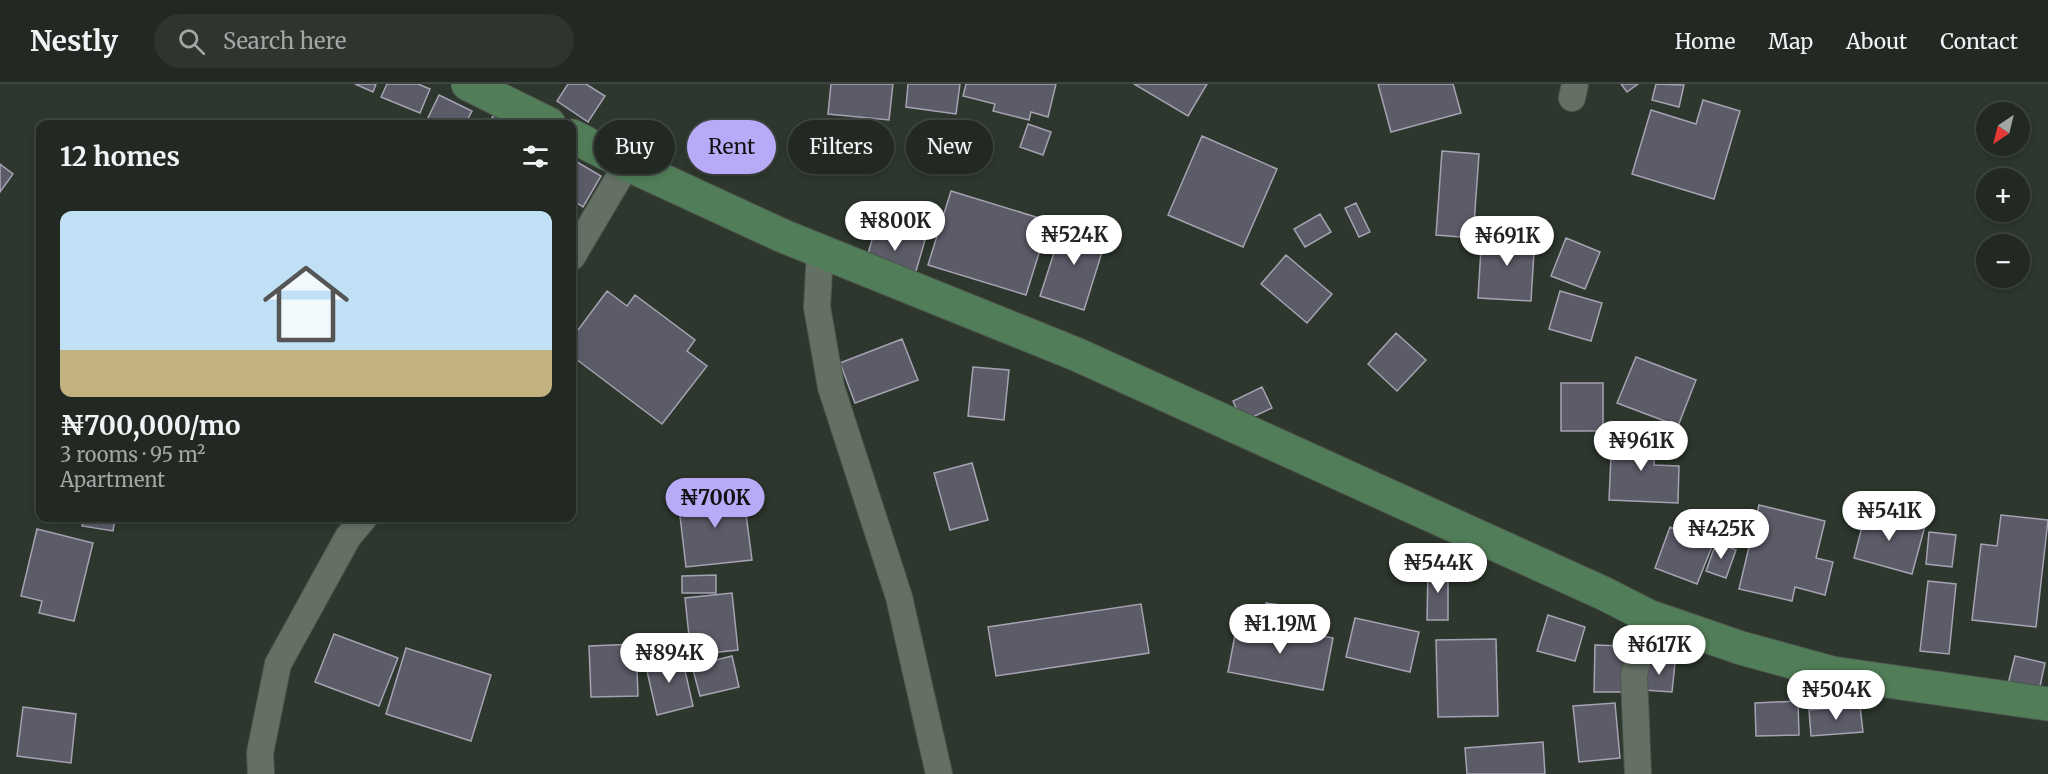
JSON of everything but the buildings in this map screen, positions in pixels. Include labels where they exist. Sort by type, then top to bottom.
[{"type":"main road","points":[[468,84],[541,120]]},
{"type":"main road","points":[[576,138],[594,147]]},
{"type":"main road","points":[[649,174],[820,251],[1078,355],[1605,594],[1648,616],[1741,648],[1832,673],[2048,704]]},
{"type":"street","points":[[576,250],[621,174]]},
{"type":"street","points":[[820,251],[817,307],[831,387],[899,597],[939,774]]},
{"type":"street","points":[[261,774],[260,753],[278,664],[348,537],[361,522]]},
{"type":"street","points":[[1638,774],[1634,675],[1648,616]]}]
